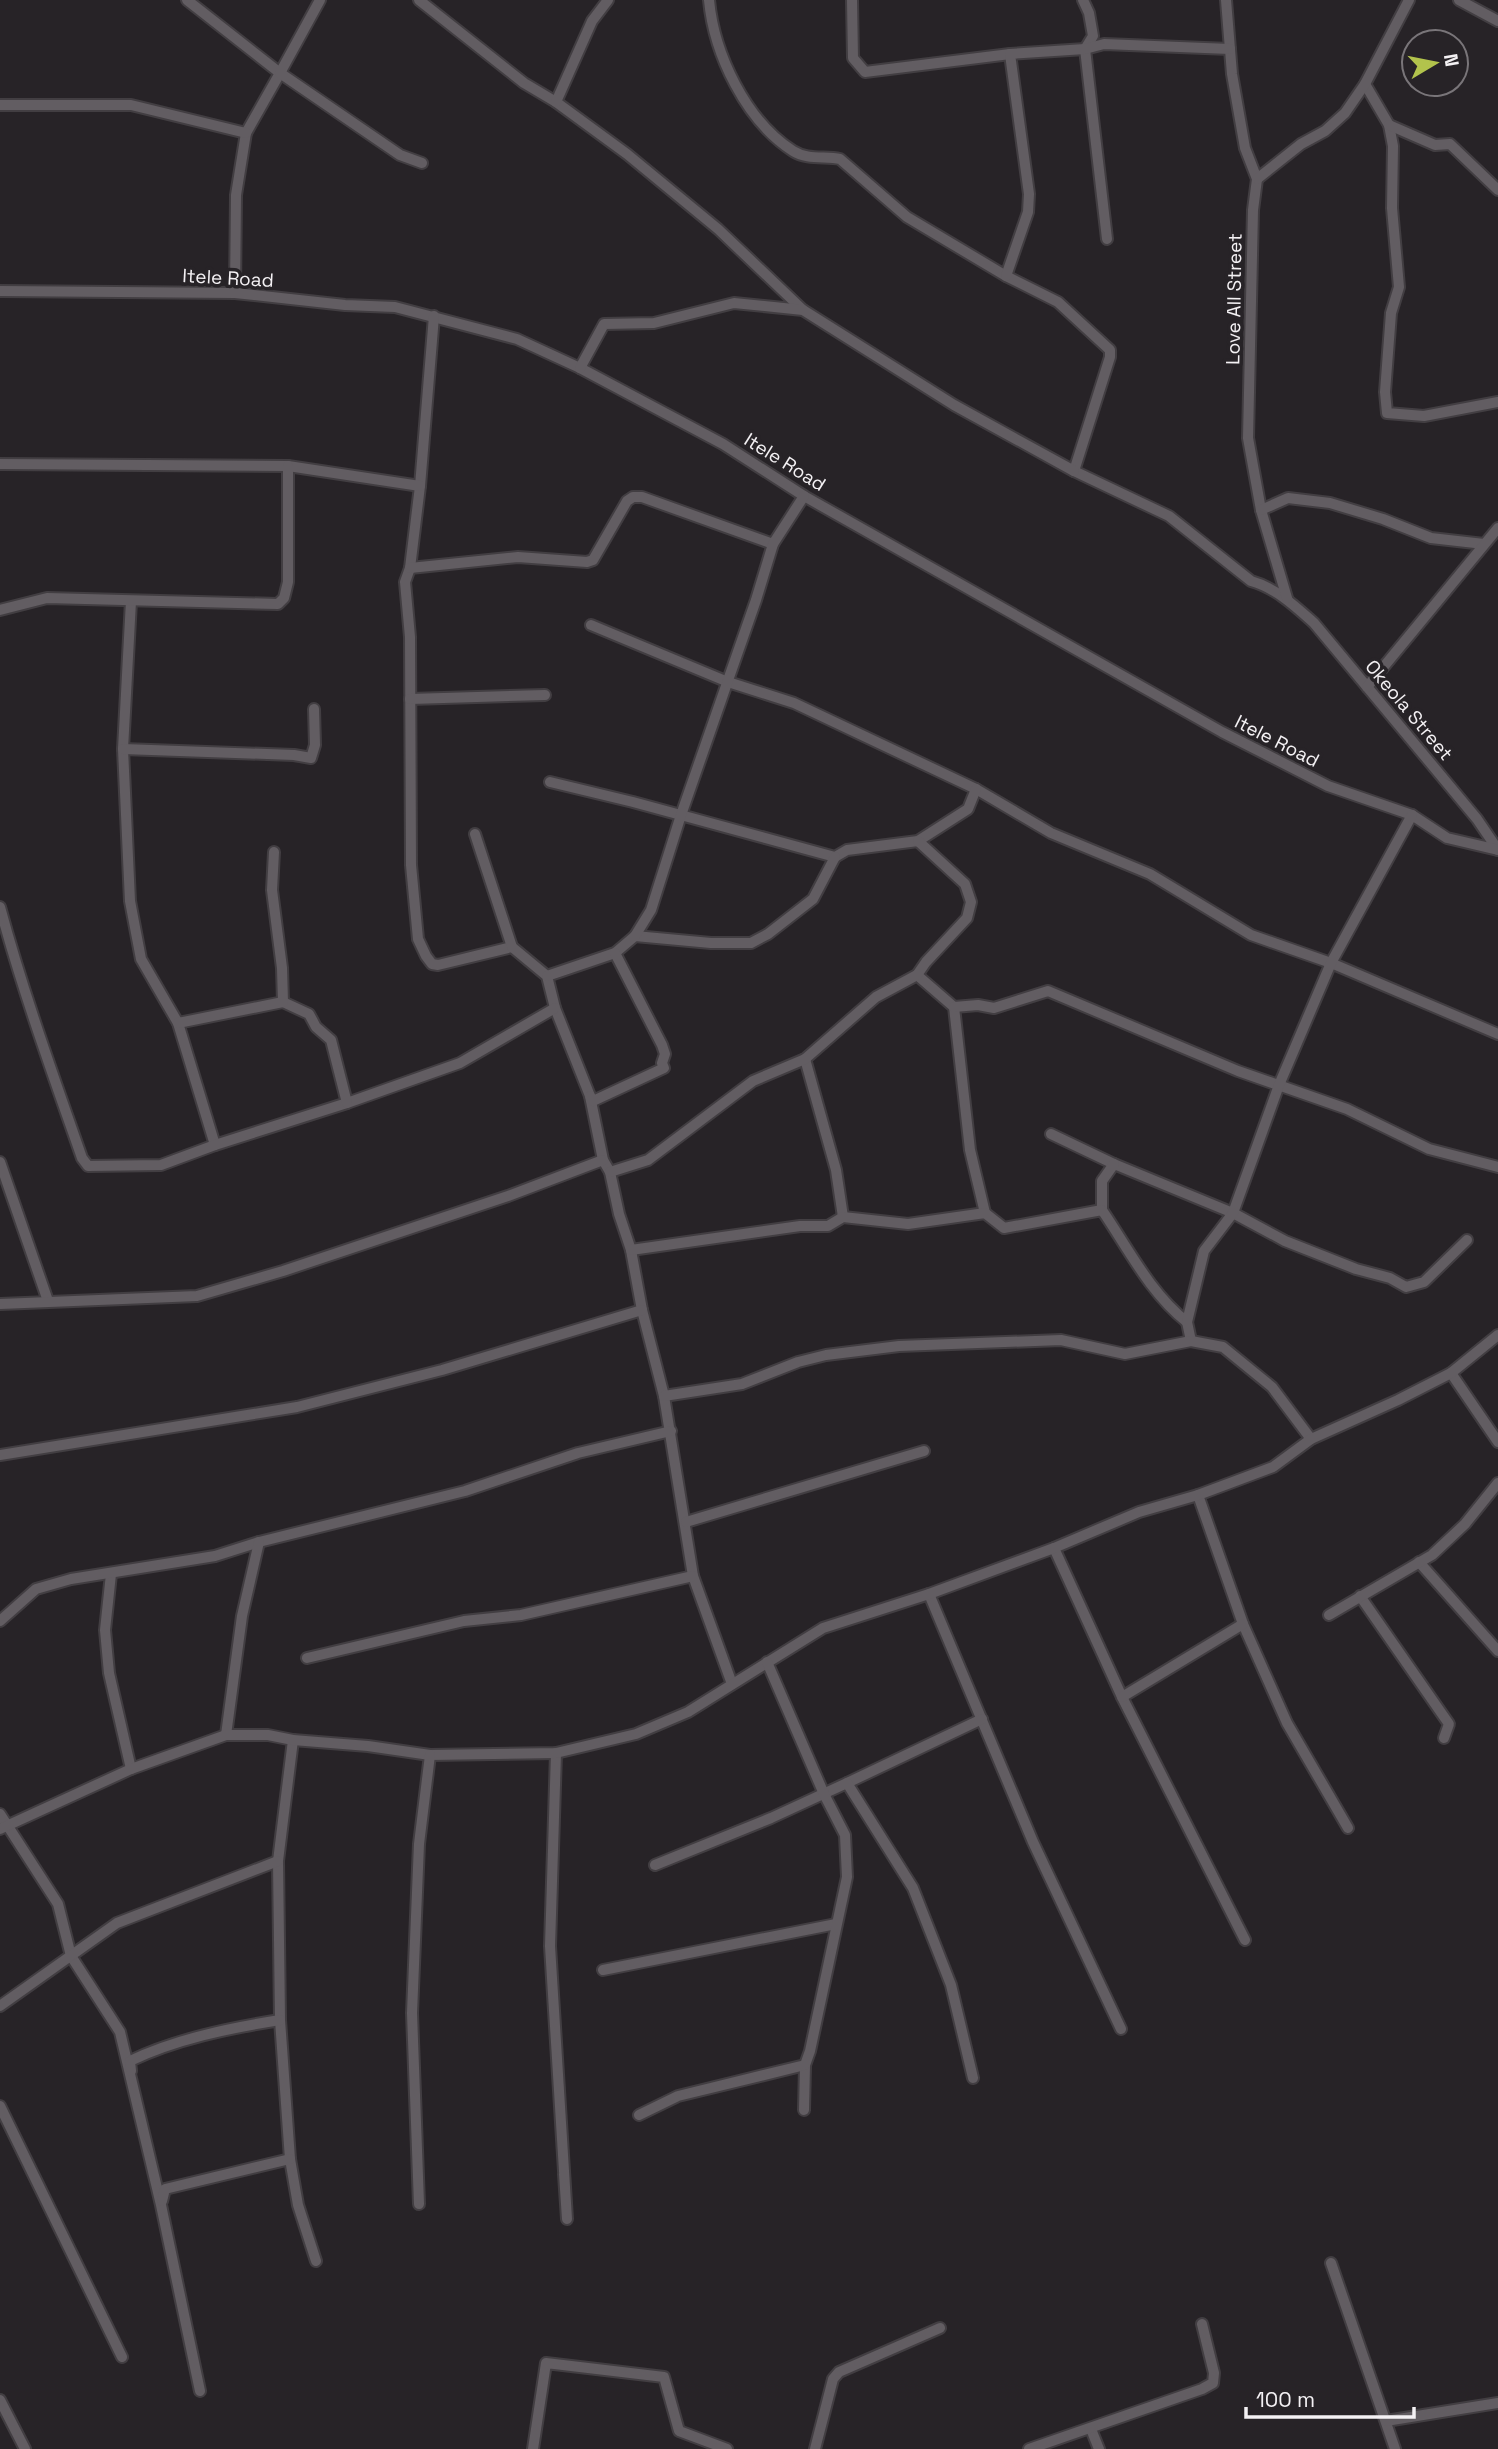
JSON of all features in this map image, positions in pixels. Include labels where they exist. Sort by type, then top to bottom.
[{"type":"street","points":[[187,0],[280,73],[400,155],[422,163]]},
{"type":"street","points":[[235,293],[236,195],[246,133],[320,0]]},
{"type":"street","points":[[420,0],[524,83],[556,102],[627,154],[718,229],[803,310]]},
{"type":"street","points":[[556,102],[592,21],[608,0]]},
{"type":"street","points":[[709,0],[711,20],[725,63],[743,101],[773,134],[794,152],[812,157],[828,156],[840,159],[907,217],[1006,276],[1058,302],[1110,350],[1074,471]]},
{"type":"street","points":[[852,0],[853,58],[865,72],[1010,54],[1085,49],[1104,44],[1230,49]]},
{"type":"street","points":[[1083,0],[1089,13],[1093,36],[1085,49],[1107,239]]},
{"type":"street","name":"Love All Street","points":[[1226,0],[1232,74],[1245,148],[1257,179],[1253,210],[1248,438],[1261,510],[1287,598]]},
{"type":"street","points":[[1257,179],[1301,144],[1325,131],[1345,113],[1365,84],[1409,0]]},
{"type":"street","points":[[1459,0],[1498,21]]},
{"type":"street","points":[[1006,276],[1028,212],[1029,194],[1010,54]]},
{"type":"street","points":[[1365,84],[1389,125],[1393,146],[1392,208],[1399,288],[1391,313],[1385,392],[1387,413],[1424,416],[1498,402]]},
{"type":"street","points":[[0,105],[131,105],[246,133]]},
{"type":"street","points":[[1389,125],[1435,145],[1450,144],[1498,190]]},
{"type":"street","points":[[1393,146],[1407,132]]},
{"type":"street","name":"Itele Road","points":[[0,291],[235,293],[332,304],[395,307],[517,339],[579,368],[723,444],[804,496],[1222,732],[1328,786],[1412,815],[1447,838],[1498,850]]},
{"type":"street","points":[[579,368],[604,324],[654,323],[734,303],[803,310]]},
{"type":"street","name":"Okeola Street","points":[[803,310],[954,405],[1074,471],[1168,516],[1251,580],[1287,598],[1314,623],[1477,819],[1498,850]]},
{"type":"street","points":[[434,316],[420,486],[410,568],[405,582],[410,637],[411,865],[418,939],[432,964],[438,965],[512,947]]},
{"type":"street","points":[[0,464],[288,466],[420,486]]},
{"type":"street","points":[[0,610],[47,598],[278,604],[284,598],[288,582],[288,466]]},
{"type":"street","points":[[547,976],[615,953],[635,936],[651,911],[773,544],[804,496]]},
{"type":"street","points":[[410,568],[518,557],[587,562],[593,560],[627,501],[642,497],[773,544]]},
{"type":"street","points":[[1261,510],[1288,498],[1330,503],[1383,519],[1431,538],[1484,544]]},
{"type":"street","points":[[1367,687],[1498,528]]},
{"type":"street","points":[[131,601],[123,748],[130,901],[141,959],[178,1023],[215,1145]]},
{"type":"street","points":[[591,625],[728,682],[794,703],[976,789],[1051,833],[1150,873],[1251,935],[1331,963],[1498,1034]]},
{"type":"street","points":[[410,699],[545,695]]},
{"type":"street","points":[[123,748],[294,755],[310,758],[316,745],[314,709]]},
{"type":"street","points":[[550,782],[835,858]]},
{"type":"street","points":[[635,936],[711,943],[751,943],[768,934],[813,899],[835,858],[848,850],[918,841],[968,809],[976,789]]},
{"type":"street","points":[[1191,1341],[1187,1322],[1204,1251],[1233,1213],[1279,1085],[1331,963],[1412,815]]},
{"type":"street","points":[[475,834],[512,947],[547,976],[555,1008],[590,1096],[603,1160],[610,1172],[619,1214],[631,1250],[642,1310],[664,1396],[693,1576],[732,1684]]},
{"type":"street","points":[[610,1172],[649,1160],[753,1081],[805,1059],[876,997],[917,975],[967,918],[971,902],[965,884],[918,841]]},
{"type":"street","points":[[274,852],[272,890],[282,968],[283,1002]]},
{"type":"street","points":[[0,907],[50,1065],[82,1158],[88,1166],[161,1165],[347,1103],[460,1063],[555,1008]]},
{"type":"street","points":[[590,1096],[593,1101],[664,1068],[662,1063],[665,1054],[662,1045],[615,953]]},
{"type":"street","points":[[917,975],[954,1007],[970,1150],[985,1213],[1004,1228],[1102,1210]]},
{"type":"street","points":[[954,1007],[978,1004],[994,1008],[1048,991],[1238,1071],[1347,1109],[1429,1149],[1498,1167]]},
{"type":"street","points":[[178,1023],[283,1002],[309,1014],[316,1027],[331,1040],[347,1103]]},
{"type":"street","points":[[805,1059],[836,1170],[843,1217]]},
{"type":"street","points":[[1051,1134],[1114,1164],[1233,1213],[1285,1241],[1356,1269],[1390,1278],[1406,1287],[1424,1282],[1467,1240]]},
{"type":"street","points":[[0,1304],[197,1296],[283,1272],[508,1196],[603,1160]]},
{"type":"street","points":[[0,1162],[48,1301]]},
{"type":"street","points":[[1114,1164],[1102,1181],[1102,1210],[1157,1293],[1187,1322]]},
{"type":"street","points":[[631,1250],[800,1226],[828,1226],[843,1217],[908,1224],[985,1213]]},
{"type":"street","points":[[0,1455],[297,1407],[442,1370],[642,1310]]},
{"type":"street","points":[[4,1827],[131,1769],[226,1735],[268,1735],[430,1755],[556,1753],[636,1734],[688,1712],[823,1628],[929,1594],[1054,1548],[1139,1512],[1198,1496],[1273,1467],[1311,1439],[1451,1373],[1498,1335]]},
{"type":"street","points":[[664,1396],[742,1384],[798,1362],[826,1355],[899,1346],[1061,1340],[1125,1354],[1191,1341],[1223,1348],[1272,1387],[1311,1439]]},
{"type":"street","points":[[1451,1373],[1498,1442]]},
{"type":"street","points":[[0,1621],[36,1589],[71,1580],[215,1556],[259,1542],[465,1491],[578,1453],[671,1431]]},
{"type":"street","points":[[686,1522],[924,1451]]},
{"type":"street","points":[[1329,1615],[1432,1555],[1465,1524],[1498,1483]]},
{"type":"street","points":[[1198,1496],[1243,1624],[1287,1723],[1349,1828]]},
{"type":"street","points":[[226,1735],[242,1616],[259,1542]]},
{"type":"street","points":[[1054,1548],[1122,1697],[1245,1940]]},
{"type":"street","points":[[1419,1562],[1498,1651]]},
{"type":"street","points":[[111,1574],[105,1630],[109,1673],[131,1769]]},
{"type":"street","points":[[307,1658],[464,1621],[521,1615],[693,1576]]},
{"type":"street","points":[[929,1594],[1033,1842],[1121,2029]]},
{"type":"street","points":[[1360,1596],[1449,1724],[1444,1738]]},
{"type":"street","points":[[1122,1697],[1243,1624]]},
{"type":"street","points":[[767,1662],[824,1794],[845,1835],[847,1877],[805,2065],[804,2110]]},
{"type":"street","points":[[655,1865],[824,1794],[982,1719]]},
{"type":"street","points":[[293,1740],[278,1861],[280,2020],[290,2159],[298,2205],[316,2262]]},
{"type":"street","points":[[556,1753],[550,1945],[566,2219],[564,2174]]},
{"type":"street","points":[[419,2204],[412,2013],[419,1844],[430,1755]]},
{"type":"street","points":[[847,1783],[913,1888],[951,1985],[973,2078]]},
{"type":"street","points":[[0,1814],[4,1827],[58,1904],[71,1956],[120,2032],[161,2205],[200,2391]]},
{"type":"street","points":[[0,2006],[117,1923],[278,1861]]},
{"type":"street","points":[[603,1970],[836,1924]]},
{"type":"street","points":[[131,2077],[130,2061],[145,2054],[192,2039],[280,2020]]},
{"type":"street","points":[[639,2115],[678,2096],[805,2065]]},
{"type":"street","points":[[0,2106],[122,2357]]},
{"type":"street","points":[[161,2205],[164,2189],[290,2159]]},
{"type":"street","points":[[1331,2263],[1395,2449]]},
{"type":"street","points":[[1029,2449],[1091,2429],[1213,2383],[1214,2373],[1202,2325]]},
{"type":"street","points":[[815,2449],[833,2379],[839,2372],[940,2328]]},
{"type":"street","points":[[533,2449],[546,2364],[663,2376],[679,2431],[727,2449]]},
{"type":"street","points":[[0,2400],[25,2449]]},
{"type":"street","points":[[1386,2421],[1498,2403]]},
{"type":"street","points":[[1091,2429],[1099,2449]]}]
